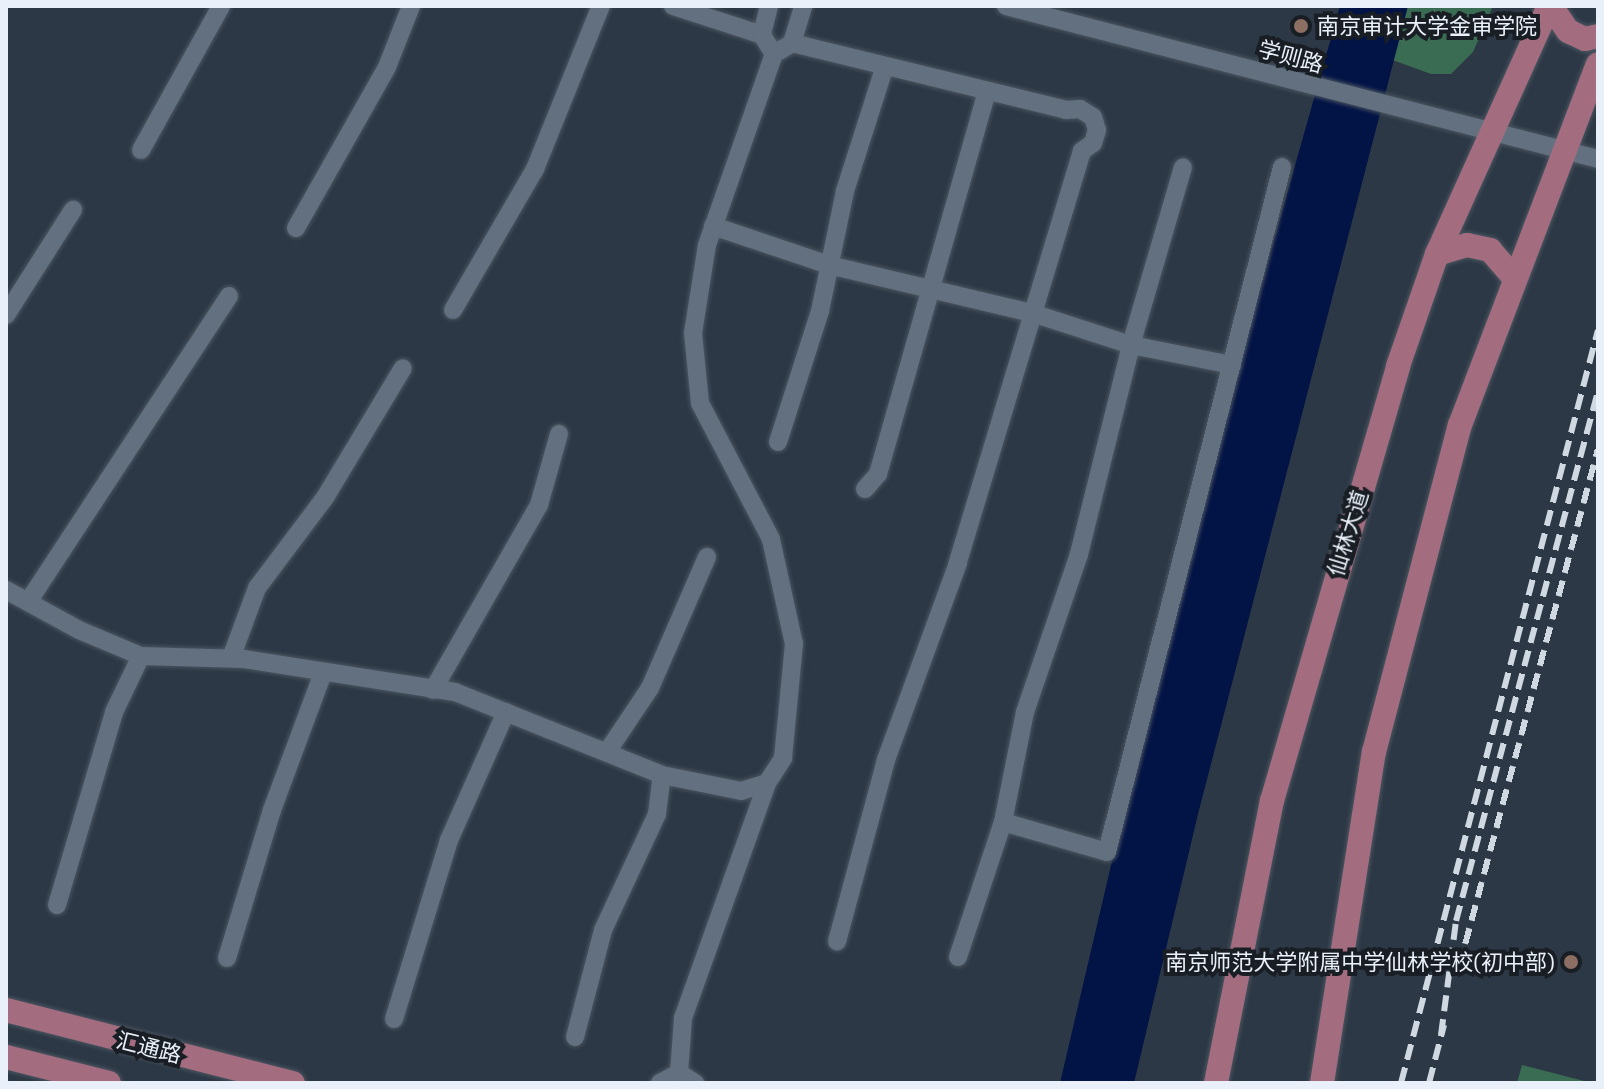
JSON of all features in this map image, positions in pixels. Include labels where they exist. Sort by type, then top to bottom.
[{"type":"main road","points":[[1550,6],[1568,31],[1585,39],[1598,36]]},
{"type":"main road","name":"仙林大道","points":[[1216,1083],[1272,801],[1340,555],[1437,254],[1550,6]]},
{"type":"main road","points":[[1322,1083],[1374,752],[1460,425],[1513,276],[1598,64]]},
{"type":"main road","points":[[1437,254],[1467,245],[1490,250],[1513,276]]},
{"type":"main road","name":"汇通路","points":[[6,1010],[293,1083]]},
{"type":"main road","name":"汇通路","points":[[6,1057],[109,1083]]},
{"type":"street","points":[[141,150],[221,6]]},
{"type":"street","points":[[296,228],[387,67],[411,6]]},
{"type":"street","points":[[453,310],[535,169],[601,6]]},
{"type":"street","points":[[673,6],[762,35],[774,54]]},
{"type":"street","points":[[762,35],[769,6]]},
{"type":"street","points":[[660,1083],[687,1078],[683,1018],[767,783],[783,758],[794,644],[777,556],[700,403],[695,381],[698,285],[713,226],[774,54],[792,43],[803,6]]},
{"type":"street","name":"学则路","points":[[1006,6],[1598,159]]},
{"type":"street","points":[[792,43],[987,91],[1080,109],[1096,123],[1096,137],[1082,151],[958,563],[886,760],[837,941]]},
{"type":"street","points":[[778,442],[820,311],[845,191],[885,66]]},
{"type":"street","points":[[865,489],[878,474],[987,91]]},
{"type":"street","points":[[958,957],[1003,822],[1025,712],[1079,554],[1131,345],[1183,167]]},
{"type":"street","points":[[1003,822],[1107,852],[1282,167]]},
{"type":"street","points":[[6,315],[73,210]]},
{"type":"street","points":[[713,226],[829,265],[1032,313],[1131,345],[1232,365]]},
{"type":"street","points":[[28,602],[229,296]]},
{"type":"street","points":[[231,658],[257,588],[326,496],[403,368]]},
{"type":"street","points":[[433,690],[539,505],[559,434]]},
{"type":"street","points":[[607,752],[650,688],[707,557]]},
{"type":"street","points":[[6,590],[141,656],[231,658],[455,692],[662,775],[741,791],[767,783]]},
{"type":"street","points":[[57,905],[114,712],[141,656]]},
{"type":"street","points":[[227,958],[272,810],[323,673]]},
{"type":"street","points":[[394,1019],[449,840],[506,712]]},
{"type":"street","points":[[575,1037],[603,930],[657,814],[662,775]]},
{"type":"green space","points":[[1406,6],[1493,6],[1473,52],[1451,74],[1431,74],[1387,58]]},
{"type":"green space","points":[[1522,1065],[1592,1083],[1517,1083]]},
{"type":"shaded area","points":[[1340,6],[1408,6],[1198,814],[1134,1083],[1060,1083],[1177,584]]},
{"type":"railway","points":[[1401,1083],[1598,330]]},
{"type":"railway","points":[[1441,1035],[1456,921],[1598,391]]},
{"type":"railway","points":[[1459,967],[1598,449]]},
{"type":"railway","points":[[1429,1083],[1444,1025]]},
{"type":"place","name":"南京审计大学金审学院","points":[[1301,26]]},
{"type":"place","name":"南京师范大学附属中学仙林学校(初中部)","points":[[1571,962]]}]
